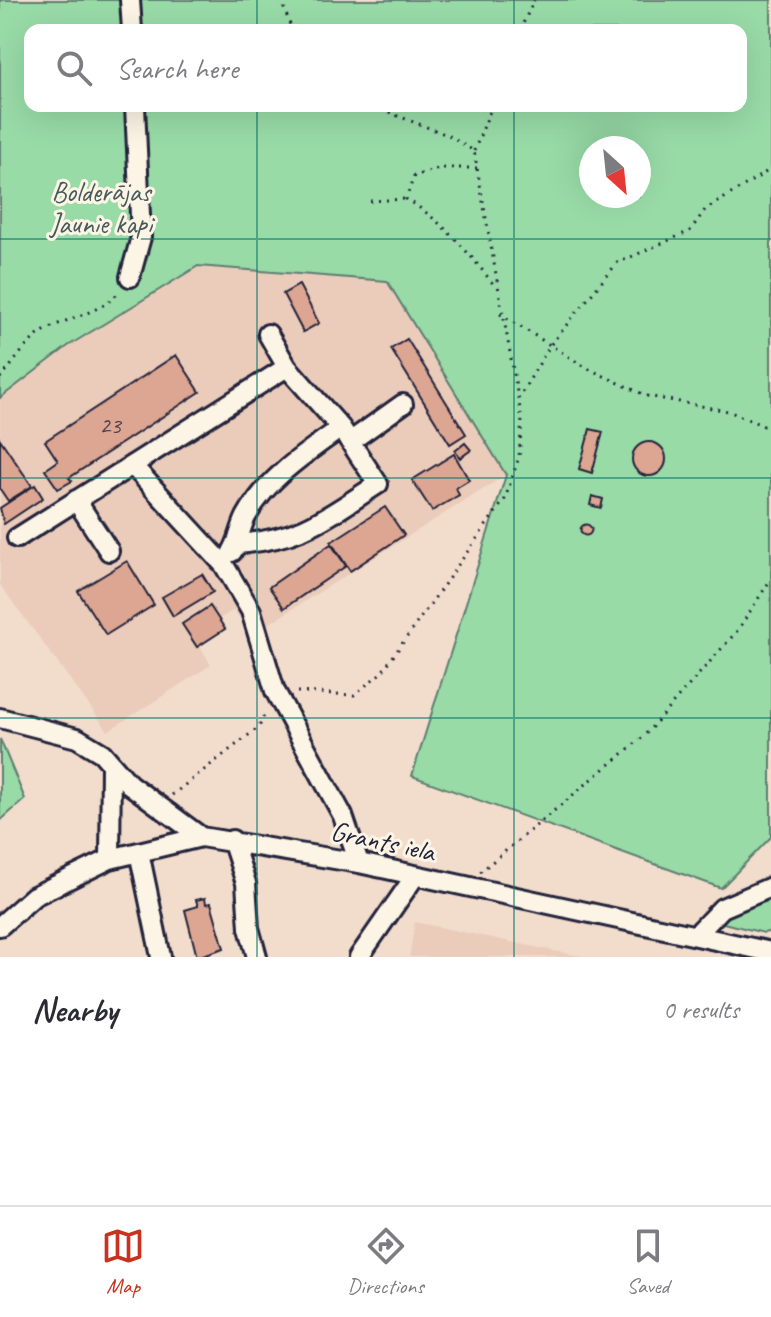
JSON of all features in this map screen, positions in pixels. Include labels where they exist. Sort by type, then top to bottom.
[{"type":"street","points":[[130,0],[132,24]]},
{"type":"street","points":[[130,277],[141,237],[135,112]]},
{"type":"street","points":[[237,544],[276,541],[312,527],[378,484],[346,434],[287,367],[268,334]]},
{"type":"street","points":[[17,538],[287,367]]},
{"type":"street","points":[[224,565],[237,544],[246,518],[266,489],[292,463],[403,404]]},
{"type":"street","points":[[132,465],[224,565],[251,611],[275,691],[343,816],[359,863]]},
{"type":"street","points":[[76,500],[109,551]]},
{"type":"street","points":[[0,718],[77,738],[102,753],[129,784],[201,837]]},
{"type":"street","points":[[110,859],[111,764]]},
{"type":"street","name":"Grants iela","points":[[0,926],[34,896],[110,859],[201,837],[359,863],[771,952]]},
{"type":"street","points":[[232,840],[246,883],[249,928],[257,957]]},
{"type":"street","points":[[139,852],[161,957]]},
{"type":"street","points":[[359,957],[415,876]]},
{"type":"street","points":[[696,935],[722,908],[771,887]]},
{"type":"path","points":[[281,0],[290,24]]},
{"type":"path","points":[[523,24],[534,0]]},
{"type":"path","points":[[388,112],[450,136],[474,151]]},
{"type":"path","points":[[159,806],[259,727],[275,691],[354,695],[382,672],[505,499],[519,457],[522,420],[500,314],[474,151],[490,112]]},
{"type":"path","points":[[406,199],[414,176],[441,168],[477,168]]},
{"type":"path","points":[[517,400],[551,344],[617,263],[690,231],[705,210],[771,169]]},
{"type":"path","points":[[370,201],[406,199],[427,211],[463,245],[497,288]]},
{"type":"path","points":[[0,378],[29,341],[115,297],[130,277]]},
{"type":"path","points":[[500,314],[587,368],[647,396],[728,411],[771,429]]},
{"type":"path","points":[[462,887],[643,737],[738,630],[771,579]]},
{"type":"shaded area","points":[[198,266],[387,280],[506,475],[251,635],[234,610],[219,619],[225,629],[200,646],[211,665],[108,731],[0,585],[0,398],[68,346]]},
{"type":"shaded area","points":[[415,922],[584,957],[409,957]]},
{"type":"green space","name":"Bolderājas Jaunie kapi","points":[[0,0],[771,0],[771,837],[721,888],[412,776],[506,475],[387,281],[198,266],[68,346],[0,398]]},
{"type":"green space","points":[[0,739],[25,799],[0,821]]},
{"type":"green space","points":[[771,900],[771,931],[764,933],[723,923],[723,915]]},
{"type":"building","points":[[299,285],[319,323],[303,332],[283,294]]},
{"type":"building","points":[[407,339],[466,434],[450,444],[391,349]]},
{"type":"building","points":[[176,355],[200,392],[69,478],[72,481],[58,489],[45,470],[58,461],[45,441]]},
{"type":"building","points":[[590,429],[603,432],[592,473],[579,469]]},
{"type":"building","points":[[0,439],[32,486],[8,501],[0,489]]},
{"type":"building","points":[[649,442],[661,447],[666,459],[661,471],[649,476],[637,471],[632,459],[637,447]]},
{"type":"building","points":[[465,443],[471,450],[460,458],[455,451]]},
{"type":"building","points":[[454,454],[469,480],[456,488],[459,495],[432,511],[412,480]]},
{"type":"building","points":[[35,485],[43,498],[4,524],[0,508]]},
{"type":"building","points":[[592,496],[603,499],[601,508],[590,505]]},
{"type":"building","points":[[385,507],[404,535],[350,571],[331,542]]},
{"type":"building","points":[[586,525],[591,530],[586,535],[581,530]]},
{"type":"building","points":[[331,544],[346,566],[284,608],[269,587]]},
{"type":"building","points":[[127,561],[154,605],[106,635],[78,591]]},
{"type":"building","points":[[202,574],[213,592],[173,616],[162,597]]},
{"type":"building","points":[[210,606],[225,629],[197,647],[182,624]]},
{"type":"building","points":[[205,898],[206,904],[211,903],[224,948],[197,957],[185,910],[198,906],[196,900]]}]
